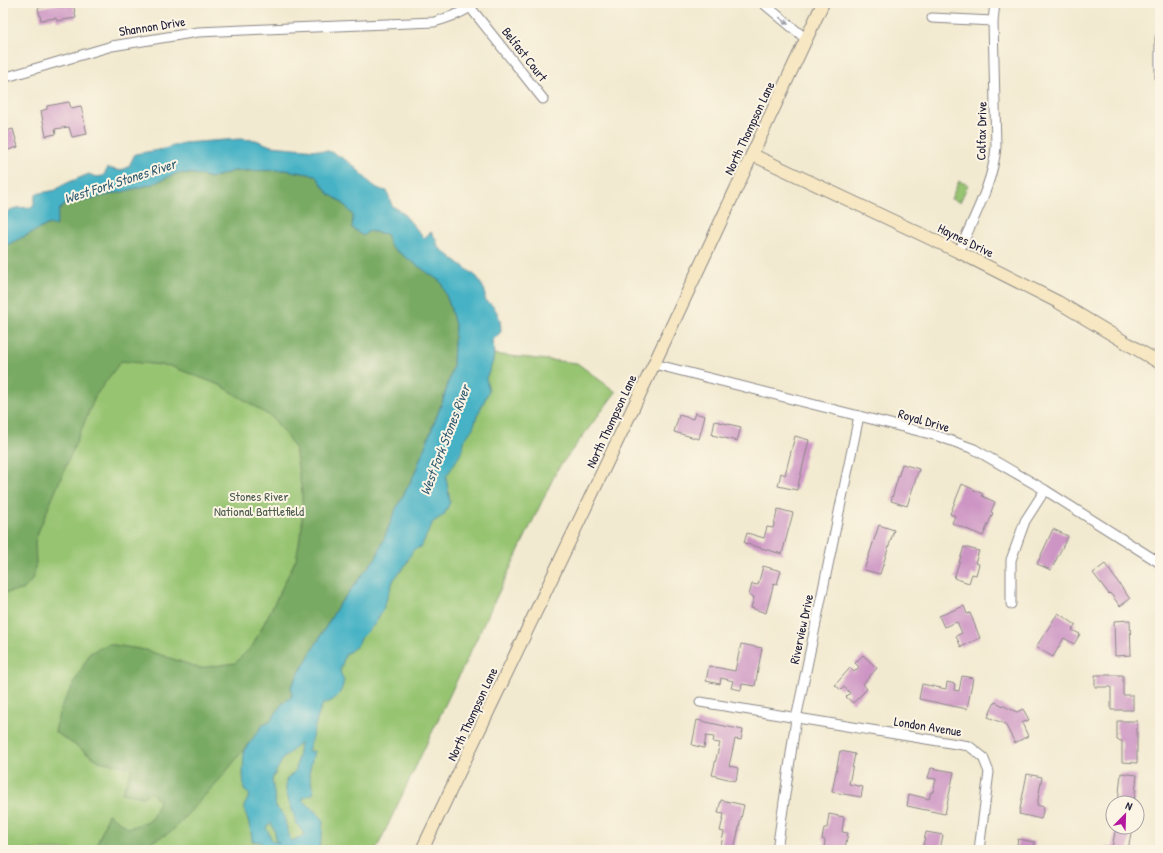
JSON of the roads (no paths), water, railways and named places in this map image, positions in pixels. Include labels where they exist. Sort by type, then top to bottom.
[{"type":"main road","name":"North Thompson Lane","points":[[422,850],[753,155],[823,3]]},
{"type":"main road","name":"Haynes Drive","points":[[753,155],[958,252],[1058,302],[1160,363]]},
{"type":"street","points":[[763,3],[806,39]]},
{"type":"street","name":"Colfax Drive","points":[[958,252],[991,176],[995,162],[996,147],[992,21],[995,3]]},
{"type":"street","name":"Shannon Drive","points":[[3,78],[112,46],[198,32],[434,22],[447,18],[472,5]]},
{"type":"street","name":"Belfast Court","points":[[472,5],[544,99]]},
{"type":"street","points":[[932,18],[992,21]]},
{"type":"street","points":[[1160,38],[1160,78]]},
{"type":"street","name":"Royal Drive","points":[[654,364],[938,436],[974,449],[1045,490],[1160,563]]},
{"type":"street","name":"Riverview Drive","points":[[778,850],[796,718],[859,416]]},
{"type":"street","points":[[1011,604],[1011,560],[1025,521],[1045,490]]},
{"type":"street","name":"London Avenue","points":[[700,702],[969,746],[983,757],[989,772],[979,850]]},
{"type":"water","name":"West Fork Stones River","points":[[240,139],[256,140],[271,146],[328,151],[339,156],[350,163],[372,184],[382,190],[387,191],[392,206],[401,211],[424,238],[431,232],[436,239],[438,247],[477,277],[485,291],[485,300],[493,306],[498,313],[500,322],[501,332],[492,341],[494,351],[493,360],[486,378],[489,391],[473,428],[465,439],[461,453],[446,477],[450,502],[444,515],[433,522],[421,547],[413,550],[405,566],[394,579],[383,609],[375,624],[362,637],[357,646],[345,655],[340,672],[344,680],[342,688],[332,701],[323,704],[319,713],[308,751],[314,751],[309,773],[314,793],[302,799],[323,819],[322,837],[318,850],[284,850],[283,848],[282,850],[266,850],[260,842],[252,841],[244,806],[250,795],[244,790],[244,750],[263,725],[270,722],[282,704],[292,696],[291,687],[338,606],[377,556],[396,509],[414,475],[443,400],[453,367],[455,325],[441,282],[391,247],[386,234],[369,231],[363,236],[352,228],[353,215],[342,202],[329,194],[315,175],[285,170],[233,171],[211,178],[195,174],[178,173],[152,184],[66,204],[59,210],[56,226],[49,224],[3,247],[3,220],[9,210],[33,207],[36,194],[56,190],[62,185],[89,174],[96,177],[103,176],[108,168],[121,171],[129,166],[135,154],[164,149],[183,143]],"holes":[[[300,743],[296,770],[286,780],[286,792],[297,824],[305,835],[291,841],[284,816],[276,807],[272,779],[283,759]],[[271,823],[275,832],[275,840],[280,843],[272,841],[266,827]]]},
{"type":"park label","name":"Stones River National Battlefield","points":[[259,504]]}]
